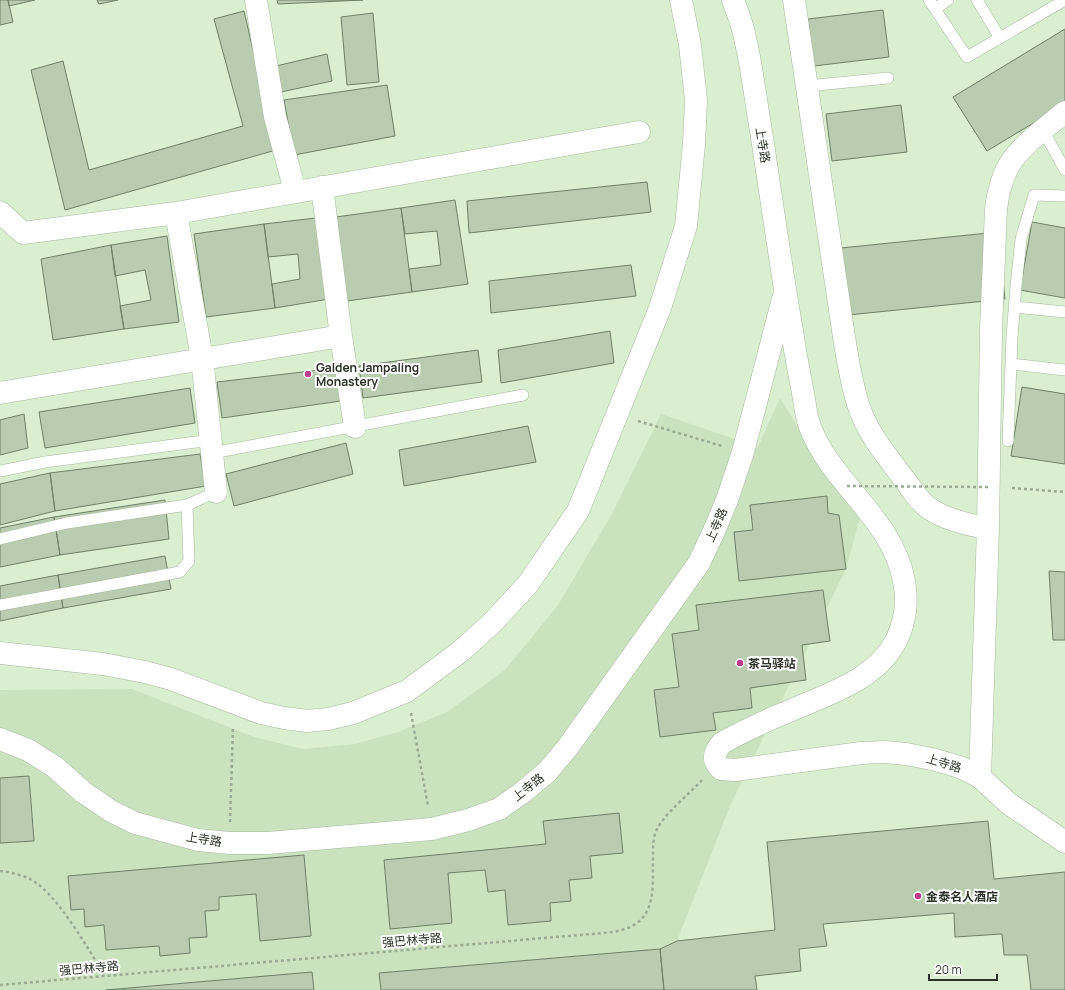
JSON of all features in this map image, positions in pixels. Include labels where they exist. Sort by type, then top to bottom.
[{"type":"street","points":[[256,0],[275,117],[295,191]]},
{"type":"street","points":[[0,654],[103,664],[145,672],[171,678],[268,715],[307,721],[328,719],[353,713],[407,691],[461,651],[492,623],[528,584],[578,511],[660,308],[686,226],[694,144],[696,100],[690,45],[681,0]]},
{"type":"street","name":"上寺路","points":[[733,0],[745,37],[768,175],[785,292],[809,425],[825,455],[881,529],[892,546],[899,561],[905,588],[906,607],[904,620],[896,642],[884,658],[869,672],[842,689],[763,722],[722,743],[717,748],[715,756],[716,764],[721,769],[735,770],[885,752],[932,759],[960,767],[980,777],[1008,803],[1065,842]]},
{"type":"street","points":[[794,0],[844,338],[852,382],[859,407],[867,426],[881,449],[917,497],[929,509],[971,525],[988,528]]},
{"type":"street","points":[[980,777],[988,528],[991,330],[996,209],[998,195],[1011,162],[1030,141],[1065,112]]},
{"type":"street","points":[[0,212],[23,233],[176,213],[639,132]]},
{"type":"street","points":[[322,187],[355,427]]},
{"type":"street","points":[[176,213],[202,358],[216,492]]},
{"type":"street","name":"上寺路","points":[[0,739],[28,750],[55,767],[83,792],[111,811],[135,823],[198,840],[230,843],[268,843],[432,829],[468,820],[499,809],[523,792],[546,772],[568,747],[699,563],[727,500],[743,452],[785,292]]},
{"type":"street","points":[[0,393],[202,358],[342,336]]},
{"type":"lane","points":[[948,0],[932,4],[967,57],[1065,0]]},
{"type":"lane","points":[[977,0],[1000,38]]},
{"type":"lane","points":[[807,86],[888,78]]},
{"type":"lane","points":[[1043,130],[1065,170]]},
{"type":"lane","points":[[1008,441],[1011,364],[1021,239],[1034,195],[1065,196]]},
{"type":"lane","points":[[1015,307],[1065,312]]},
{"type":"lane","points":[[1011,364],[1065,370]]},
{"type":"lane","points":[[0,471],[45,462],[211,447],[355,427],[523,395]]},
{"type":"lane","points":[[0,539],[67,523],[187,505],[216,492]]},
{"type":"lane","points":[[0,605],[180,572],[189,561],[187,505]]},
{"type":"path","points":[[617,415],[743,452]]},
{"type":"path","points":[[847,486],[988,486],[1065,492]]},
{"type":"path","points":[[407,691],[432,829]]},
{"type":"path","points":[[230,843],[234,702]]},
{"type":"path","name":"强巴林寺路","points":[[0,985],[614,932],[632,927],[644,918],[650,907],[653,886],[653,839],[658,827],[717,765]]},
{"type":"path","points":[[0,871],[29,879],[45,890],[66,916],[106,976]]},
{"type":"shaded area","points":[[780,398],[830,479],[860,517],[846,569],[730,806],[677,941],[664,990],[0,990],[0,690],[132,689],[254,737],[303,749],[355,744],[398,732],[447,712],[505,670],[558,605],[612,514],[661,414],[758,447]]},
{"type":"building","points":[[0,0],[8,0],[13,22],[0,25]]},
{"type":"building","points":[[8,0],[35,0],[9,6]]},
{"type":"building","points":[[97,0],[118,0],[99,4]]},
{"type":"building","points":[[277,0],[363,0],[278,4]]},
{"type":"building","points":[[883,10],[889,57],[814,66],[808,19]]},
{"type":"building","points":[[244,11],[276,150],[65,210],[31,70],[63,61],[89,170],[243,126],[214,19]]},
{"type":"building","points":[[373,13],[379,82],[347,85],[341,17]]},
{"type":"building","points":[[1065,29],[1065,104],[987,151],[953,97]]},
{"type":"building","points":[[327,54],[332,81],[281,92],[276,66]]},
{"type":"building","points":[[387,85],[395,136],[294,155],[284,100]]},
{"type":"building","points":[[901,105],[907,152],[832,161],[826,114]]},
{"type":"building","points":[[647,182],[651,212],[469,233],[467,201]]},
{"type":"building","points":[[455,200],[468,284],[412,292],[409,269],[441,265],[437,231],[405,234],[401,208]]},
{"type":"building","points":[[401,208],[412,292],[347,301],[336,217]]},
{"type":"building","points":[[316,218],[329,299],[275,308],[272,284],[300,279],[298,254],[268,257],[264,224]]},
{"type":"building","points":[[1032,222],[1065,228],[1065,298],[1020,290]]},
{"type":"building","points":[[264,224],[275,308],[206,317],[194,234]]},
{"type":"building","points":[[998,232],[1005,299],[848,315],[841,248]]},
{"type":"building","points":[[167,236],[179,322],[124,329],[120,306],[151,300],[145,270],[115,276],[111,245]]},
{"type":"building","points":[[111,245],[124,329],[53,340],[41,259]]},
{"type":"building","points":[[631,265],[636,296],[491,313],[489,281]]},
{"type":"building","points":[[610,331],[614,363],[501,383],[498,350]]},
{"type":"building","points":[[478,350],[482,382],[363,398],[359,366]]},
{"type":"building","points":[[337,368],[341,401],[222,418],[217,382]]},
{"type":"building","points":[[1022,387],[1065,394],[1065,464],[1011,456]]},
{"type":"building","points":[[190,388],[195,423],[45,448],[39,412]]},
{"type":"building","points":[[24,414],[28,448],[0,455],[0,420]]},
{"type":"building","points":[[528,426],[536,462],[404,486],[399,450]]},
{"type":"building","points":[[346,443],[353,474],[234,506],[226,474]]},
{"type":"building","points":[[200,454],[206,486],[55,511],[50,473]]},
{"type":"building","points":[[50,473],[55,511],[0,525],[0,484]]},
{"type":"building","points":[[827,496],[828,513],[839,515],[846,569],[739,581],[734,532],[753,530],[750,505]]},
{"type":"building","points":[[165,500],[169,539],[60,555],[54,517]]},
{"type":"building","points":[[54,517],[60,555],[0,567],[0,528]]},
{"type":"building","points":[[165,556],[171,589],[63,608],[58,575]]},
{"type":"building","points":[[1049,571],[1065,572],[1065,640],[1053,640]]},
{"type":"building","points":[[58,575],[63,608],[0,621],[0,586]]},
{"type":"building","name":"茶马驿站","points":[[823,590],[830,641],[802,645],[806,680],[750,688],[752,708],[713,713],[716,730],[660,737],[654,690],[679,687],[672,634],[699,630],[696,605]]},
{"type":"building","points":[[29,776],[34,841],[0,843],[0,778]]},
{"type":"building","points":[[619,813],[623,853],[590,856],[592,878],[569,880],[571,901],[550,903],[551,921],[508,925],[505,890],[488,892],[485,870],[448,873],[452,923],[390,929],[384,860],[546,844],[543,821]]},
{"type":"building","name":"金泰名人酒店","points":[[988,821],[994,879],[1065,872],[1065,990],[1031,990],[1027,955],[1004,955],[1002,934],[955,937],[954,913],[823,924],[827,946],[799,949],[801,971],[755,976],[757,990],[664,990],[660,949],[677,941],[775,930],[767,842]]},
{"type":"building","points":[[304,855],[311,936],[260,941],[256,894],[219,897],[219,910],[205,911],[207,937],[189,938],[190,953],[160,956],[159,946],[106,950],[104,925],[85,927],[84,909],[71,910],[68,876]]},
{"type":"building","points":[[660,949],[664,990],[381,990],[379,973]]},
{"type":"building","points":[[312,972],[314,990],[106,990]]},
{"type":"place","name":"Galden Jampaling Monastery","points":[[308,374]]},
{"type":"place","name":"茶马驿站","points":[[740,663]]},
{"type":"place","name":"金泰名人酒店","points":[[918,896]]}]
